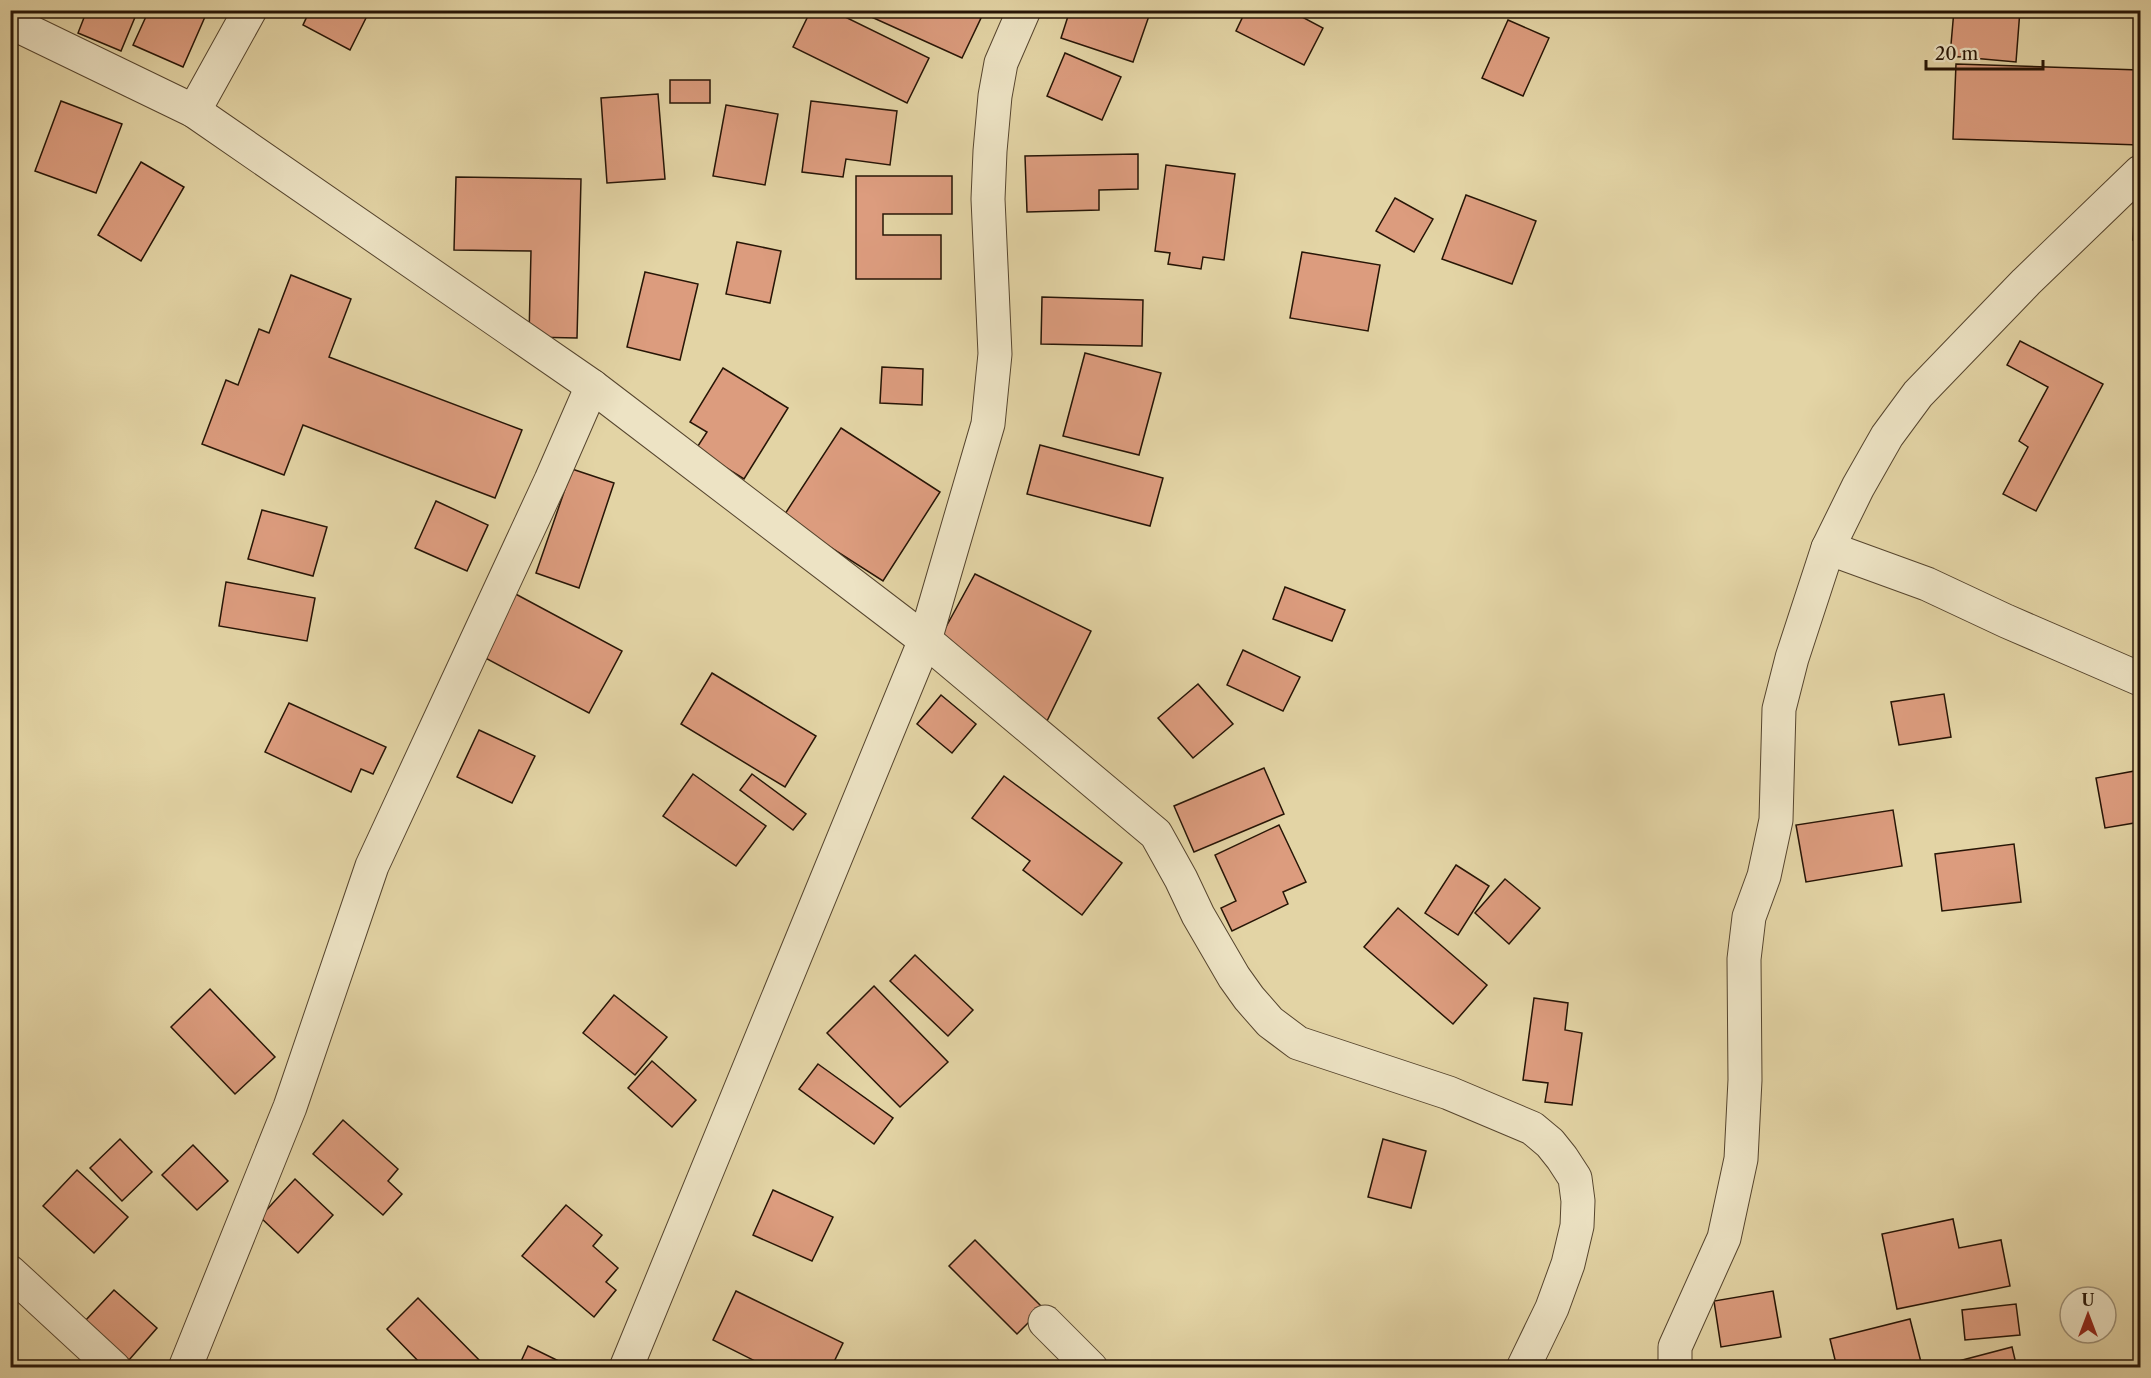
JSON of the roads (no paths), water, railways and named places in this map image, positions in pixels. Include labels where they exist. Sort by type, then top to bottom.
[{"type":"street","points":[[194,111],[250,10]]},
{"type":"street","points":[[626,1368],[925,640],[988,424],[995,354],[988,199],[990,151],[995,96],[1001,63],[1023,10]]},
{"type":"street","points":[[10,22],[194,111],[592,386],[925,640],[1156,834],[1198,915],[1234,977],[1270,1022],[1298,1043],[1449,1093],[1532,1128],[1550,1143],[1563,1158],[1575,1178],[1578,1201],[1577,1226],[1568,1264],[1552,1308],[1523,1368]]},
{"type":"street","points":[[1675,1368],[1675,1347],[1724,1238],[1741,1159],[1745,1080],[1744,959],[1749,917],[1764,876],[1776,820],[1779,709],[1792,658],[1828,548],[1881,446],[1917,394],[2026,282],[2140,172]]},
{"type":"street","points":[[185,1368],[290,1107],[372,866],[551,480],[592,386]]},
{"type":"street","points":[[1828,548],[1927,584],[2140,679]]},
{"type":"street","points":[[10,1272],[114,1368]]},
{"type":"street","points":[[1045,1322],[1091,1368]]}]
